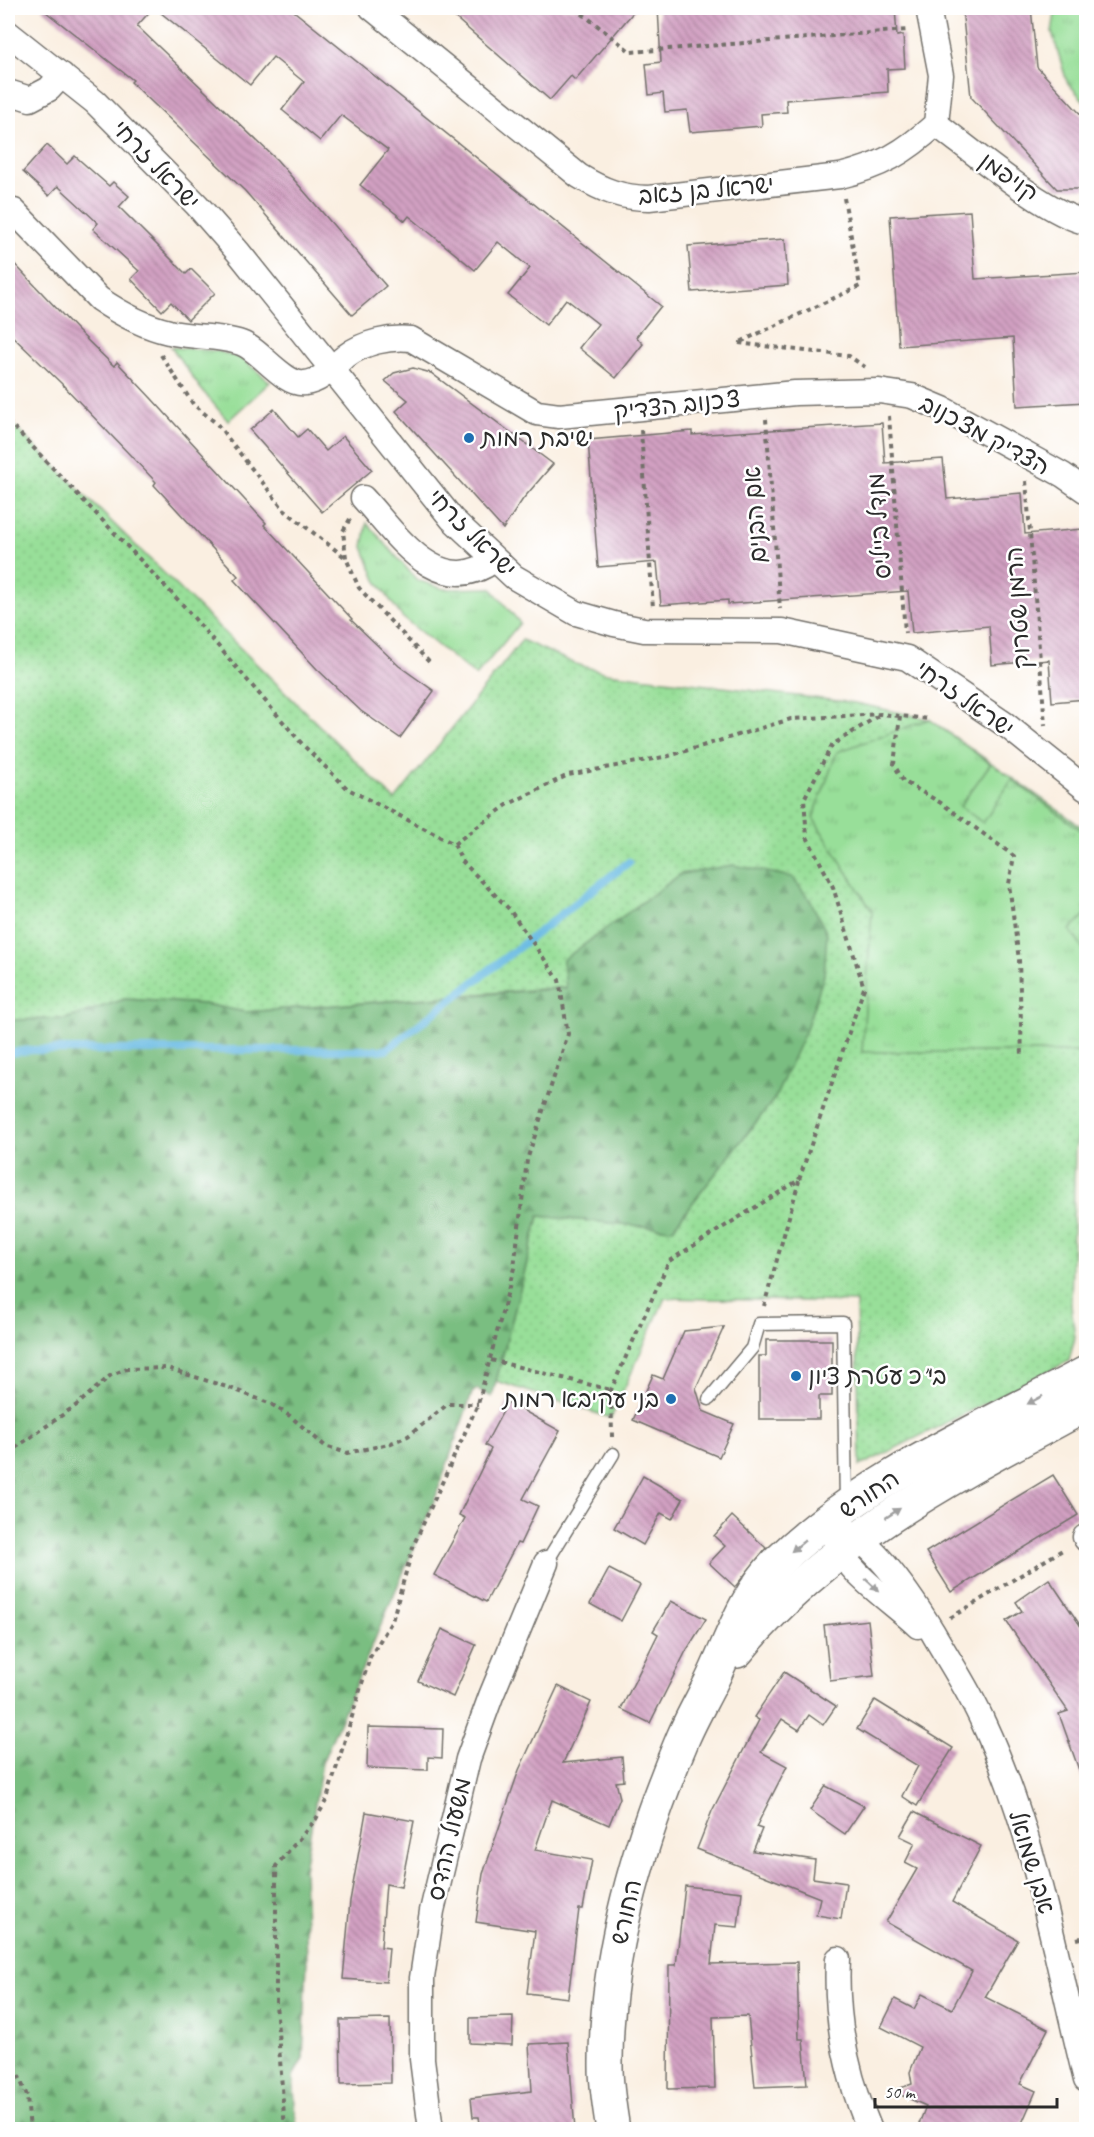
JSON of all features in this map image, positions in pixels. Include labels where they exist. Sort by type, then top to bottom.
[{"type":"street","name":"ישראל בן זאב","points":[[372,8],[579,176],[603,190],[629,198],[649,198],[840,176],[891,159],[936,124]]},
{"type":"street","points":[[930,18],[941,75],[936,124]]},
{"type":"street","name":"ישראל זרחי","points":[[8,33],[95,102],[197,205],[239,253],[452,519],[494,560],[538,593],[576,613],[614,624],[655,630],[782,631],[906,658],[965,696],[1085,789]]},
{"type":"street","points":[[8,92],[30,99],[49,89],[62,75]]},
{"type":"street","name":"קויפמן","points":[[936,124],[1045,203],[1072,220],[1086,222]]},
{"type":"street","name":"צ'כנוב הצדיק","points":[[14,211],[99,299],[140,323],[169,332],[241,343],[262,356],[289,380],[303,384],[315,381],[348,354],[369,344],[393,338],[411,339],[537,413],[559,417],[764,396]]},
{"type":"street","name":"הצדיק מצ'כנוב","points":[[764,396],[883,391],[912,396],[943,409],[1024,454],[1075,474],[1086,491]]},
{"type":"street","points":[[363,498],[415,555],[437,569],[463,575],[482,569],[494,560]]},
{"type":"street","name":"החורש","points":[[613,2130],[606,2068],[611,1979],[621,1923],[660,1796],[684,1736],[712,1680],[843,1529],[905,1470],[1086,1373]]},
{"type":"street","name":"החורש","points":[[843,1529],[962,1472],[1086,1405]]},
{"type":"street","name":"אבן שמואל","points":[[843,1529],[904,1590],[931,1629],[983,1722],[1017,1812],[1056,1943],[1086,2080]]},
{"type":"street","name":"אבן שמואל","points":[[843,1529],[946,1656]]},
{"type":"street","name":"משעול ההדס","points":[[431,2130],[422,2059],[422,1977],[432,1911],[468,1759],[490,1696],[546,1563]]},
{"type":"street","points":[[838,1959],[836,1992],[840,2033],[851,2077],[870,2130]]},
{"type":"lane","points":[[709,1399],[752,1348],[759,1324],[843,1323],[843,1529]]},
{"type":"lane","points":[[546,1563],[613,1455]]},
{"type":"path","points":[[575,8],[631,52],[930,18]]},
{"type":"path","points":[[1082,8],[1086,16]]},
{"type":"path","points":[[840,176],[860,286],[738,343],[849,356],[869,370],[883,391]]},
{"type":"path","points":[[160,352],[177,375],[193,404],[217,424],[284,510],[346,558]]},
{"type":"path","name":"מנדל בייליס","points":[[883,391],[906,658]]},
{"type":"path","name":"אם הבנים","points":[[764,396],[782,631]]},
{"type":"path","points":[[640,408],[655,630]]},
{"type":"path","points":[[8,421],[182,604],[303,745],[348,789],[454,844],[462,861],[509,909],[559,980],[568,1034],[527,1160],[514,1268],[478,1404],[414,1544],[392,1621],[370,1657],[327,1799],[316,1819],[276,1866],[276,2003],[285,2130]]},
{"type":"path","name":"הרמן שטרוק","points":[[1024,454],[1047,758]]},
{"type":"path","points":[[363,498],[343,531],[346,558],[359,588],[430,663]]},
{"type":"path","points":[[454,844],[507,805],[568,775],[669,756],[792,718],[881,714],[929,719]]},
{"type":"path","points":[[759,1324],[799,1180],[864,988],[833,888],[807,837],[804,799],[832,745],[881,714]]},
{"type":"path","points":[[900,716],[894,764],[903,782],[941,803],[1014,856],[1009,884],[1019,960],[1022,1057]]},
{"type":"path","points":[[613,1455],[611,1390],[669,1261],[799,1180]]},
{"type":"path","points":[[491,1360],[611,1390]]},
{"type":"path","points":[[8,1453],[78,1404],[111,1375],[127,1369],[167,1368],[233,1389],[271,1404],[290,1416],[325,1446],[347,1453],[381,1447],[408,1436],[448,1404],[478,1404]]},
{"type":"path","points":[[931,1629],[1085,1538]]},
{"type":"path","points":[[8,2050],[27,2096],[30,2130]]},
{"type":"green space","points":[[1056,8],[1086,8],[1086,103],[1067,82],[1052,32]]},
{"type":"green space","points":[[171,347],[217,351],[241,358],[270,382],[228,421],[201,389]]},
{"type":"green space","points":[[8,420],[395,800],[522,640],[576,664],[607,673],[855,703],[929,719],[1086,830],[1086,1091],[1075,1150],[1071,1304],[1075,1337],[1069,1361],[860,1466],[856,1302],[665,1298],[611,1418],[496,1381],[539,1216],[672,1229],[775,1098],[681,874],[563,960],[567,987],[245,1012],[204,1004],[125,999],[66,1019],[8,1020]]},
{"type":"green space","points":[[367,523],[417,580],[444,589],[491,588],[520,623],[476,676],[402,617],[376,580],[363,547]]},
{"type":"green space","points":[[929,719],[1086,834],[1086,914],[1070,930],[1086,953],[1086,1040],[1082,1052],[862,1052],[872,911],[813,818],[837,752]]},
{"type":"green space","points":[[991,763],[1013,778],[983,823],[960,806]]},
{"type":"green space","points":[[733,865],[792,877],[810,900],[827,934],[824,975],[805,1032],[775,1098],[672,1229],[539,1216],[492,1397],[477,1389],[472,1393],[436,1496],[322,1763],[304,1869],[307,1960],[303,2059],[293,2076],[297,2129],[8,2129],[8,1020],[66,1019],[125,999],[204,1004],[245,1012],[566,988],[563,960],[681,874]]},
{"type":"building","points":[[41,8],[153,8],[137,26],[277,160],[386,286],[352,315],[245,191],[131,82],[133,80]]},
{"type":"building","points":[[155,8],[290,8],[661,306],[636,337],[643,344],[616,378],[579,348],[598,324],[566,299],[546,325],[508,295],[530,268],[498,242],[475,270],[409,216],[405,221],[360,185],[388,150],[341,115],[320,141],[282,110],[304,82],[273,57],[250,85]]},
{"type":"building","points":[[444,8],[637,8],[575,80],[571,76],[550,100]]},
{"type":"building","points":[[658,8],[895,8],[897,36],[903,35],[905,68],[887,69],[888,92],[786,100],[787,112],[761,114],[762,126],[690,132],[687,110],[665,112],[663,93],[649,95],[646,64],[661,62]]},
{"type":"building","points":[[962,8],[1031,8],[1037,67],[1086,120],[1086,189],[1057,189],[971,97]]},
{"type":"building","points":[[47,145],[67,164],[75,156],[109,186],[113,182],[129,196],[119,207],[186,274],[191,269],[215,293],[188,320],[171,302],[162,311],[131,279],[139,271],[93,229],[98,223],[58,186],[49,196],[23,172]]},
{"type":"building","points":[[970,211],[975,279],[1086,272],[1086,402],[1017,406],[1013,338],[899,346],[890,216]]},
{"type":"building","points":[[785,239],[788,285],[692,292],[688,246]]},
{"type":"building","points":[[8,257],[77,330],[114,366],[117,362],[152,399],[351,620],[399,666],[434,691],[400,738],[361,711],[317,669],[234,580],[238,576],[154,485],[156,482],[61,383],[8,332]]},
{"type":"building","name":"ישיבת רמות","points":[[413,368],[431,373],[553,464],[523,499],[503,529],[396,411],[408,400],[385,381],[394,373]]},
{"type":"building","points":[[274,409],[298,437],[307,429],[326,451],[343,436],[372,470],[322,512],[250,430]]},
{"type":"building","points":[[882,423],[885,463],[943,459],[947,499],[1022,493],[1025,534],[1083,529],[1086,569],[1086,699],[1052,702],[1049,660],[992,665],[989,626],[912,633],[908,591],[728,604],[728,600],[661,605],[657,562],[598,567],[588,440],[692,431],[692,435]]},
{"type":"building","name":"בני עקיבא רמות","points":[[724,1327],[696,1388],[703,1411],[734,1424],[719,1457],[633,1420],[653,1375],[663,1379],[684,1331]]},
{"type":"building","name":"בי\"כ עטרת ציון","points":[[766,1340],[832,1340],[832,1396],[819,1396],[819,1419],[759,1419],[759,1356],[766,1356]]},
{"type":"building","points":[[508,1402],[560,1431],[523,1499],[538,1506],[520,1544],[517,1543],[486,1602],[434,1575],[465,1518],[459,1515],[491,1449],[485,1445]]},
{"type":"building","points":[[1053,1475],[1078,1515],[951,1592],[926,1552]]},
{"type":"building","points":[[643,1476],[683,1499],[672,1519],[661,1513],[643,1545],[614,1528]]},
{"type":"building","points":[[732,1516],[766,1548],[735,1587],[709,1563],[725,1546],[714,1536]]},
{"type":"building","points":[[609,1569],[640,1585],[621,1621],[590,1604]]},
{"type":"building","points":[[1049,1579],[1086,1634],[1086,1783],[1084,1784],[1059,1714],[1068,1711],[1006,1621],[1022,1611],[1016,1602]]},
{"type":"building","points":[[671,1601],[706,1619],[686,1651],[650,1723],[621,1709],[658,1634],[653,1631]]},
{"type":"building","points":[[868,1620],[874,1676],[830,1681],[824,1625]]},
{"type":"building","points":[[442,1629],[476,1645],[453,1697],[418,1681]]},
{"type":"building","points":[[784,1672],[836,1706],[823,1725],[809,1715],[799,1730],[782,1719],[761,1752],[787,1766],[756,1827],[762,1829],[753,1851],[815,1860],[813,1878],[846,1883],[841,1919],[816,1915],[820,1898],[697,1849],[712,1811],[759,1720],[754,1717]]},
{"type":"building","points":[[558,1686],[591,1702],[563,1763],[622,1757],[624,1781],[616,1782],[620,1798],[609,1825],[552,1800],[535,1850],[592,1860],[583,1909],[579,1909],[568,1998],[527,1993],[535,1931],[476,1922],[483,1874],[519,1770]]},
{"type":"building","points":[[875,1700],[953,1748],[917,1806],[902,1796],[918,1766],[857,1729]]},
{"type":"building","points":[[368,1727],[443,1729],[442,1758],[428,1757],[428,1770],[367,1768]]},
{"type":"building","points":[[826,1786],[864,1806],[845,1834],[810,1810]]},
{"type":"building","points":[[366,1812],[414,1821],[401,1887],[386,1884],[381,1947],[389,1948],[386,1982],[343,1979],[350,1901]]},
{"type":"building","points":[[914,1812],[981,1846],[952,1902],[1018,1940],[985,1997],[1048,2029],[1020,2084],[1036,2091],[1019,2130],[931,2130],[919,2124],[926,2106],[892,2091],[912,2084],[910,2072],[920,2047],[881,2027],[895,1999],[914,2009],[922,1994],[952,2009],[972,1971],[886,1922],[917,1869],[905,1863],[915,1843],[900,1836]]},
{"type":"building","points":[[685,1886],[742,1892],[738,1927],[715,1925],[711,1964],[797,1962],[799,2039],[803,2039],[807,2085],[755,2087],[748,2016],[713,2017],[715,2088],[668,2089],[669,1965],[676,1965]]},
{"type":"building","points":[[513,2017],[512,2045],[470,2043],[470,2018]]},
{"type":"building","points":[[390,2019],[391,2083],[341,2084],[340,2020]]},
{"type":"building","points":[[568,2042],[575,2130],[481,2130],[479,2117],[473,2117],[471,2098],[532,2091],[529,2044]]},
{"type":"waterway","points":[[8,1053],[31,1050],[386,1050],[629,862]]},
{"type":"place","name":"ישיבת רמות","points":[[469,438]]},
{"type":"place","name":"בי\"כ עטרת ציון","points":[[796,1376]]},
{"type":"place","name":"בני עקיבא רמות","points":[[671,1399]]}]
